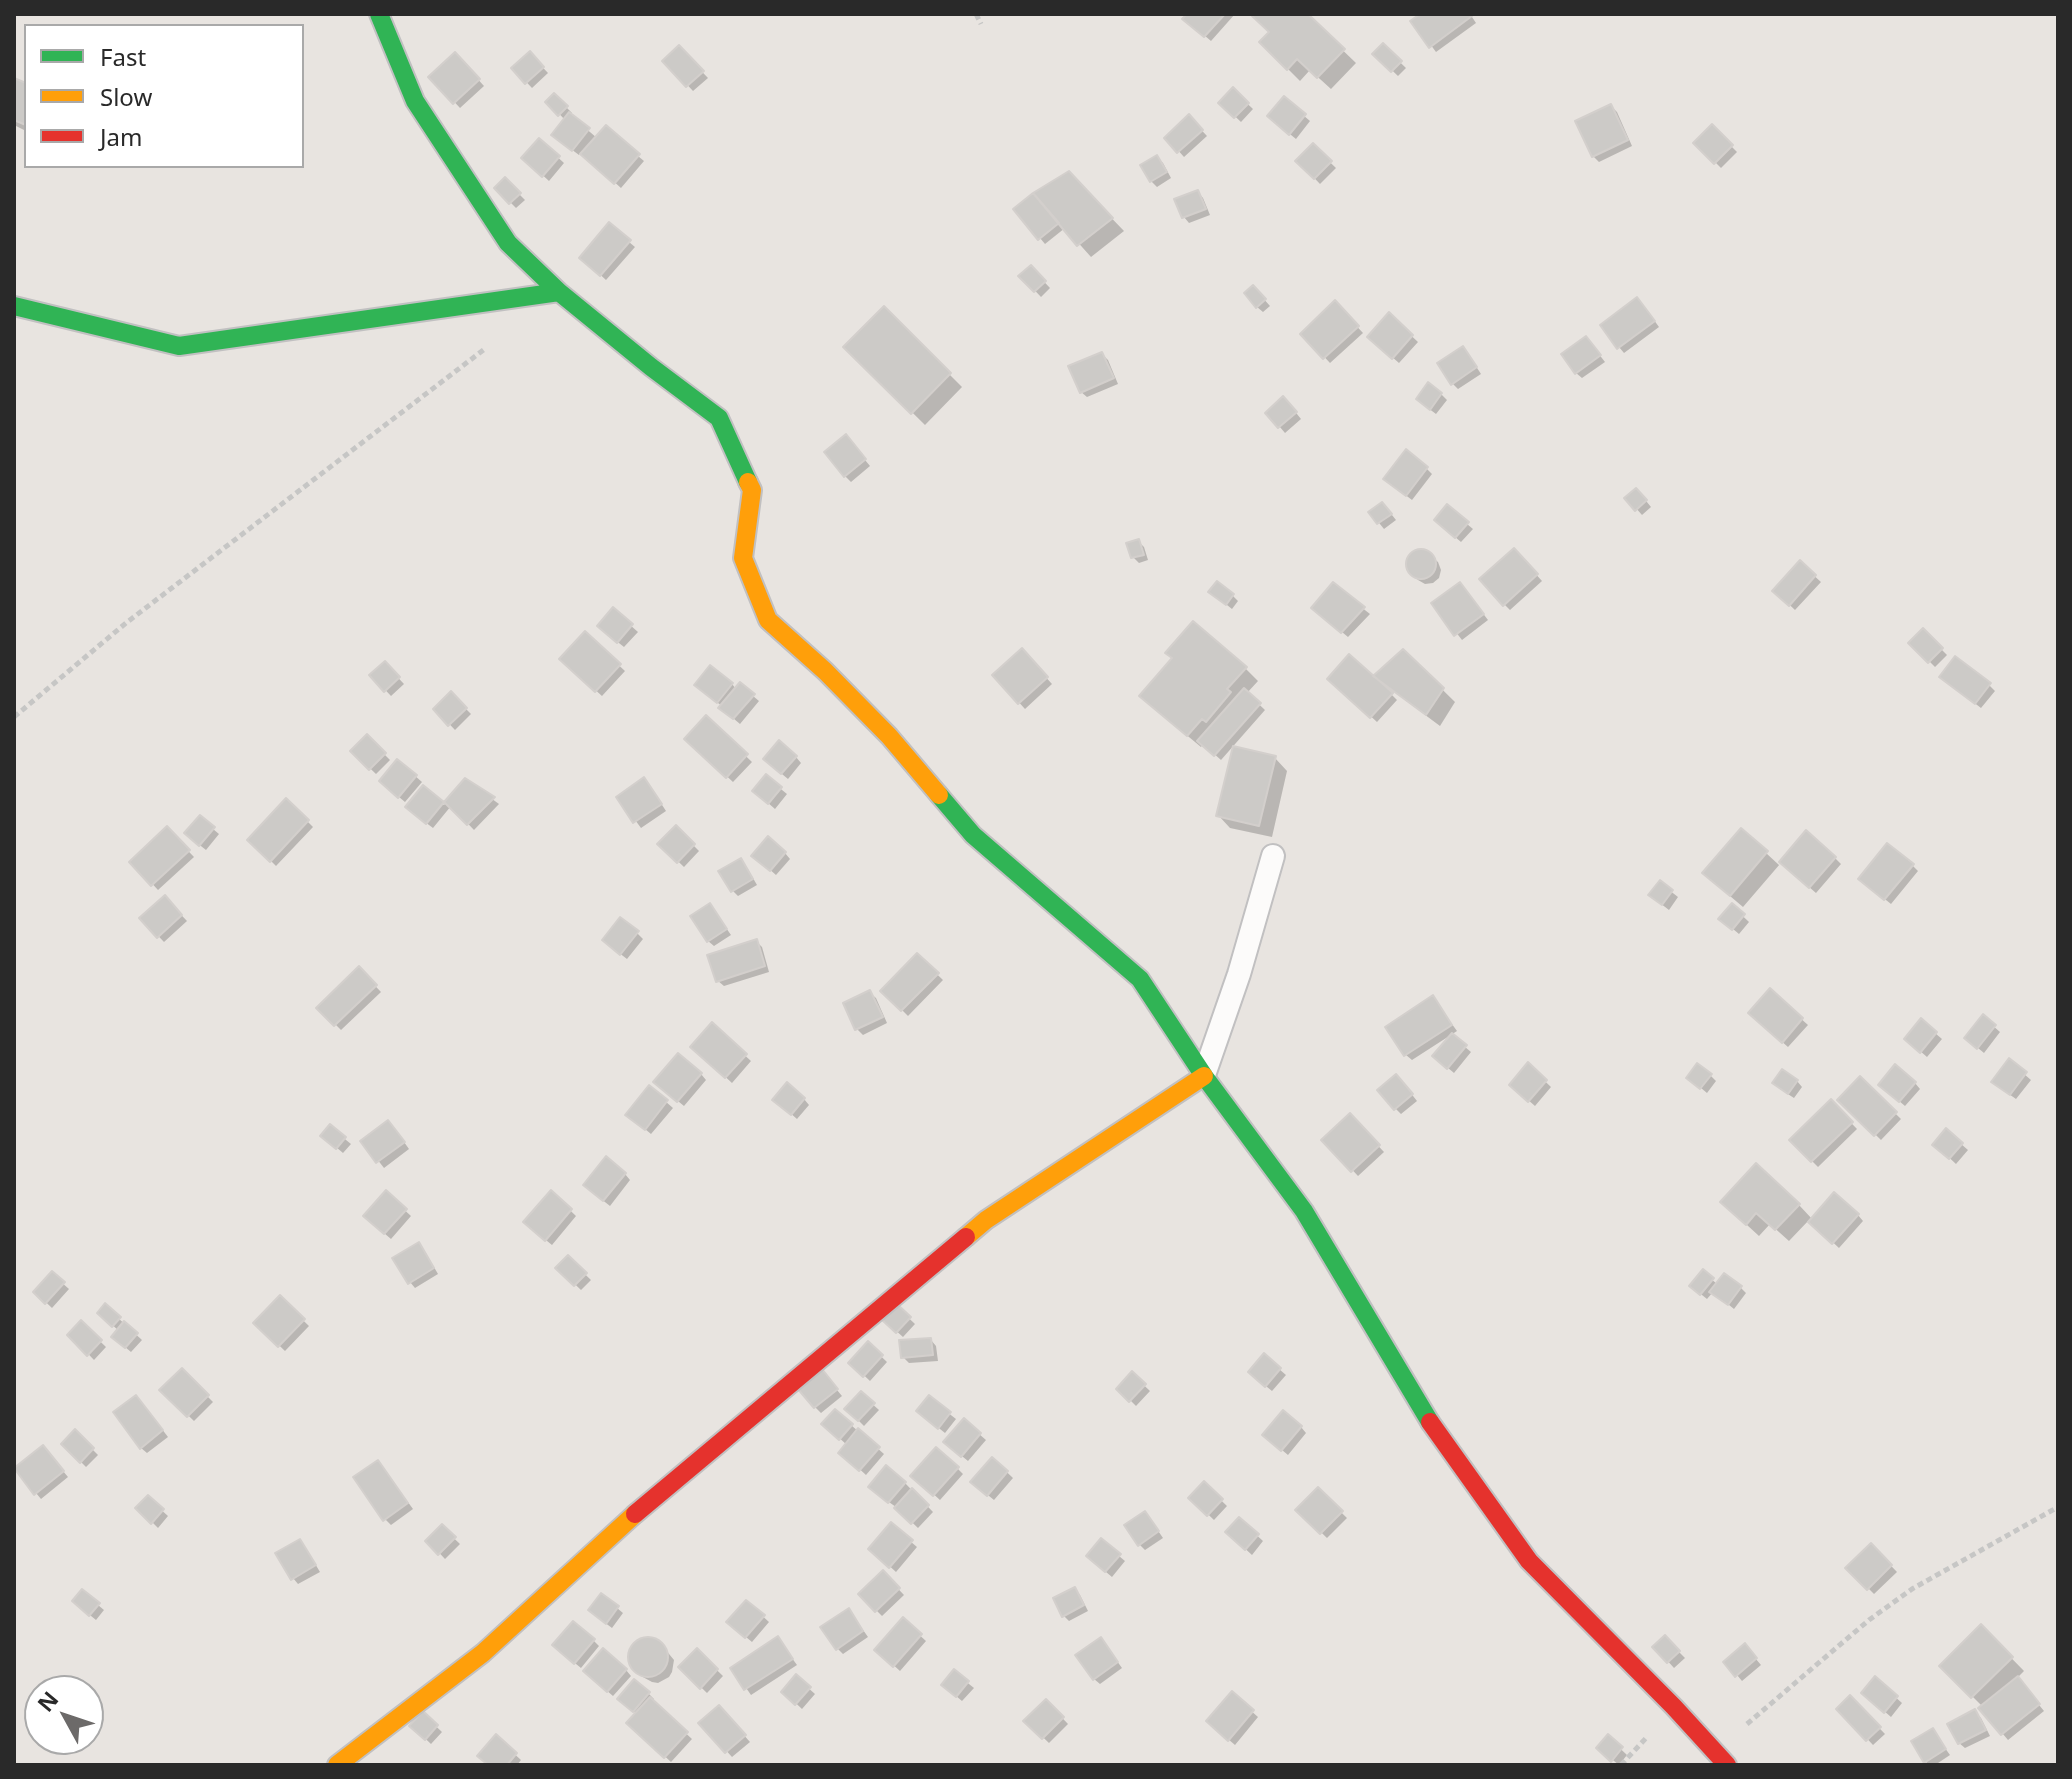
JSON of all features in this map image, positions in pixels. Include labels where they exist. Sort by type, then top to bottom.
[{"type":"street","points":[[379,14],[415,101],[508,243],[559,292],[719,418],[752,490],[743,558],[768,620],[825,671],[889,736],[973,835],[1140,979],[1204,1076],[1304,1211],[1432,1425],[1529,1561],[1722,1758]]},
{"type":"street","points":[[14,306],[179,346],[559,292]]},
{"type":"street","points":[[337,1765],[483,1653],[640,1510],[986,1220],[1204,1076]]},
{"type":"lane","points":[[1204,1076],[1239,974],[1273,856]]},
{"type":"path","points":[[976,14],[981,24]]},
{"type":"path","points":[[14,717],[126,623],[497,339]]},
{"type":"path","points":[[1722,1758],[1880,1612],[1912,1589],[2058,1507]]},
{"type":"building","points":[[1187,14],[1225,14],[1204,37],[1182,19]]},
{"type":"building","points":[[1308,14],[1345,49],[1317,78],[1297,59],[1287,70],[1259,42],[1269,32],[1252,16]]},
{"type":"building","points":[[1420,14],[1472,16],[1429,48],[1410,21]]},
{"type":"building","points":[[1383,43],[1402,61],[1391,72],[1372,54]]},
{"type":"building","points":[[679,45],[704,71],[686,87],[662,61]]},
{"type":"building","points":[[530,51],[544,67],[525,84],[511,68]]},
{"type":"building","points":[[455,52],[480,79],[453,104],[428,77]]},
{"type":"building","points":[[14,78],[24,82],[24,124],[14,120]]},
{"type":"building","points":[[1233,87],[1249,103],[1234,118],[1218,103]]},
{"type":"building","points":[[554,93],[568,106],[558,116],[545,102]]},
{"type":"building","points":[[1284,96],[1306,114],[1289,135],[1267,116]]},
{"type":"building","points":[[1611,104],[1628,140],[1592,157],[1575,121]]},
{"type":"building","points":[[569,112],[590,128],[572,151],[551,135]]},
{"type":"building","points":[[1189,114],[1203,130],[1177,153],[1164,138]]},
{"type":"building","points":[[1712,124],[1733,145],[1714,164],[1693,143]]},
{"type":"building","points":[[606,125],[640,154],[614,184],[580,154]]},
{"type":"building","points":[[539,138],[560,156],[542,177],[521,158]]},
{"type":"building","points":[[1313,143],[1332,161],[1314,179],[1295,161]]},
{"type":"building","points":[[1157,155],[1167,172],[1150,182],[1140,165]]},
{"type":"building","points":[[1069,171],[1113,218],[1077,246],[1033,193]]},
{"type":"building","points":[[505,177],[521,193],[509,204],[494,188]]},
{"type":"building","points":[[1198,190],[1206,209],[1182,218],[1174,199]]},
{"type":"building","points":[[1033,193],[1059,223],[1038,240],[1013,209]]},
{"type":"building","points":[[609,222],[631,240],[600,276],[579,258]]},
{"type":"building","points":[[1031,265],[1046,281],[1034,292],[1018,276]]},
{"type":"building","points":[[1253,285],[1266,299],[1256,308],[1244,293]]},
{"type":"building","points":[[1637,297],[1655,321],[1617,349],[1600,325]]},
{"type":"building","points":[[1335,300],[1359,326],[1323,359],[1300,334]]},
{"type":"building","points":[[884,306],[951,373],[911,414],[843,347]]},
{"type":"building","points":[[1389,312],[1413,335],[1392,359],[1367,337]]},
{"type":"building","points":[[1586,336],[1601,355],[1575,374],[1561,354]]},
{"type":"building","points":[[1463,346],[1477,367],[1451,385],[1437,363]]},
{"type":"building","points":[[1102,352],[1114,378],[1080,393],[1068,366]]},
{"type":"building","points":[[1428,382],[1442,393],[1430,410],[1416,399]]},
{"type":"building","points":[[1283,396],[1297,412],[1278,428],[1265,413]]},
{"type":"building","points":[[846,434],[866,459],[844,477],[824,452]]},
{"type":"building","points":[[1406,449],[1428,467],[1406,496],[1383,479]]},
{"type":"building","points":[[1636,488],[1647,500],[1635,511],[1624,498]]},
{"type":"building","points":[[1382,502],[1392,514],[1377,524],[1368,512]]},
{"type":"building","points":[[1447,504],[1469,522],[1455,538],[1434,520]]},
{"type":"building","points":[[1139,539],[1144,555],[1131,558],[1126,543]]},
{"type":"building","points":[[1514,548],[1538,574],[1503,606],[1479,579]]},
{"type":"building","points":[[1421,549],[1427,550],[1435,558],[1435,570],[1427,578],[1421,579],[1415,578],[1407,570],[1406,564],[1407,558],[1415,550]]},
{"type":"building","points":[[1800,560],[1816,575],[1789,606],[1772,591]]},
{"type":"building","points":[[1217,581],[1234,594],[1226,605],[1208,592]]},
{"type":"building","points":[[1333,582],[1365,607],[1341,633],[1311,608]]},
{"type":"building","points":[[1460,582],[1484,614],[1454,636],[1431,603]]},
{"type":"building","points":[[613,607],[633,624],[617,643],[597,626]]},
{"type":"building","points":[[1193,621],[1247,667],[1227,689],[1231,692],[1206,722],[1202,719],[1187,736],[1139,696],[1172,658],[1165,653]]},
{"type":"building","points":[[1923,628],[1943,648],[1928,663],[1908,643]]},
{"type":"building","points":[[585,631],[621,664],[595,692],[559,659]]},
{"type":"building","points":[[1022,648],[1048,677],[1018,704],[992,675]]},
{"type":"building","points":[[1403,649],[1444,688],[1426,715],[1373,676]]},
{"type":"building","points":[[1349,654],[1393,693],[1370,718],[1327,679]]},
{"type":"building","points":[[1955,656],[1991,683],[1975,704],[1939,677]]},
{"type":"building","points":[[385,661],[400,677],[384,692],[369,675]]},
{"type":"building","points":[[710,665],[733,683],[717,703],[694,685]]},
{"type":"building","points":[[740,682],[755,694],[733,719],[718,708]]},
{"type":"building","points":[[1244,688],[1261,703],[1214,756],[1197,741]]},
{"type":"building","points":[[451,691],[467,708],[448,726],[433,709]]},
{"type":"building","points":[[706,715],[748,754],[726,778],[684,739]]},
{"type":"building","points":[[367,734],[386,753],[369,770],[350,751]]},
{"type":"building","points":[[779,740],[797,756],[781,774],[763,759]]},
{"type":"building","points":[[1233,746],[1276,756],[1259,826],[1216,816]]},
{"type":"building","points":[[397,759],[417,775],[398,798],[379,781]]},
{"type":"building","points":[[766,774],[782,787],[768,804],[752,791]]},
{"type":"building","points":[[644,777],[662,804],[633,823],[616,797]]},
{"type":"building","points":[[465,778],[495,797],[467,825],[444,802]]},
{"type":"building","points":[[423,785],[444,802],[426,824],[405,807]]},
{"type":"building","points":[[286,798],[309,820],[270,862],[247,840]]},
{"type":"building","points":[[200,815],[215,827],[199,846],[184,833]]},
{"type":"building","points":[[676,825],[695,844],[677,863],[657,844]]},
{"type":"building","points":[[167,826],[190,850],[151,886],[129,862]]},
{"type":"building","points":[[1741,828],[1768,851],[1730,896],[1702,873]]},
{"type":"building","points":[[1806,830],[1836,857],[1809,888],[1779,862]]},
{"type":"building","points":[[768,836],[786,852],[770,871],[751,856]]},
{"type":"building","points":[[1887,843],[1914,864],[1884,900],[1858,879]]},
{"type":"building","points":[[741,858],[753,879],[731,892],[718,871]]},
{"type":"building","points":[[1660,880],[1673,890],[1662,905],[1648,895]]},
{"type":"building","points":[[165,895],[182,915],[157,938],[139,918]]},
{"type":"building","points":[[710,903],[727,929],[707,942],[690,916]]},
{"type":"building","points":[[1732,903],[1745,914],[1732,930],[1718,919]]},
{"type":"building","points":[[620,917],[639,931],[620,955],[602,940]]},
{"type":"building","points":[[757,939],[765,966],[716,982],[707,955]]},
{"type":"building","points":[[917,953],[939,973],[901,1011],[880,991]]},
{"type":"building","points":[[359,966],[377,985],[334,1026],[316,1008]]},
{"type":"building","points":[[1770,988],[1803,1018],[1782,1043],[1748,1013]]},
{"type":"building","points":[[870,990],[883,1017],[855,1030],[843,1003]]},
{"type":"building","points":[[1433,995],[1452,1025],[1404,1056],[1385,1027]]},
{"type":"building","points":[[1983,1014],[1996,1025],[1977,1049],[1964,1038]]},
{"type":"building","points":[[1921,1018],[1937,1032],[1920,1053],[1904,1039]]},
{"type":"building","points":[[712,1022],[747,1054],[725,1078],[690,1047]]},
{"type":"building","points":[[1452,1033],[1467,1045],[1447,1069],[1432,1056]]},
{"type":"building","points":[[678,1053],[702,1073],[677,1102],[653,1082]]},
{"type":"building","points":[[2009,1058],[2027,1072],[2010,1095],[1991,1082]]},
{"type":"building","points":[[1528,1062],[1547,1080],[1528,1102],[1509,1085]]},
{"type":"building","points":[[1697,1063],[1712,1074],[1700,1089],[1686,1078]]},
{"type":"building","points":[[1895,1064],[1916,1082],[1899,1102],[1878,1085]]},
{"type":"building","points":[[1782,1069],[1798,1080],[1788,1094],[1772,1083]]},
{"type":"building","points":[[1396,1074],[1413,1094],[1394,1110],[1377,1090]]},
{"type":"building","points":[[1860,1076],[1897,1112],[1874,1136],[1837,1100]]},
{"type":"building","points":[[787,1082],[805,1098],[791,1115],[772,1100]]},
{"type":"building","points":[[649,1085],[668,1100],[645,1130],[625,1115]]},
{"type":"building","points":[[1831,1099],[1853,1122],[1811,1162],[1789,1140]]},
{"type":"building","points":[[1350,1113],[1380,1145],[1351,1172],[1321,1140]]},
{"type":"building","points":[[388,1120],[405,1142],[376,1163],[360,1141]]},
{"type":"building","points":[[330,1124],[346,1137],[336,1149],[320,1136]]},
{"type":"building","points":[[1946,1128],[1963,1143],[1949,1159],[1932,1145]]},
{"type":"building","points":[[606,1156],[626,1173],[603,1201],[583,1185]]},
{"type":"building","points":[[1756,1163],[1800,1204],[1775,1230],[1756,1213],[1746,1225],[1720,1202]]},
{"type":"building","points":[[386,1190],[407,1209],[384,1234],[363,1216]]},
{"type":"building","points":[[551,1190],[572,1209],[545,1241],[523,1222]]},
{"type":"building","points":[[1834,1192],[1859,1214],[1832,1244],[1808,1222]]},
{"type":"building","points":[[419,1242],[434,1268],[408,1284],[392,1258]]},
{"type":"building","points":[[568,1255],[587,1273],[574,1286],[555,1268]]},
{"type":"building","points":[[1703,1269],[1714,1278],[1700,1295],[1689,1286]]},
{"type":"building","points":[[52,1271],[65,1282],[45,1304],[33,1292]]},
{"type":"building","points":[[1724,1273],[1742,1286],[1728,1305],[1709,1292]]},
{"type":"building","points":[[280,1295],[305,1319],[278,1347],[253,1323]]},
{"type":"building","points":[[105,1303],[121,1317],[112,1327],[97,1313]]},
{"type":"building","points":[[897,1304],[911,1317],[896,1333],[882,1320]]},
{"type":"building","points":[[81,1320],[102,1340],[87,1356],[67,1335]]},
{"type":"building","points":[[124,1321],[138,1333],[125,1348],[111,1337]]},
{"type":"building","points":[[931,1338],[933,1355],[901,1358],[899,1340]]},
{"type":"building","points":[[868,1341],[883,1355],[863,1377],[848,1363]]},
{"type":"building","points":[[1264,1353],[1281,1368],[1265,1387],[1248,1372]]},
{"type":"building","points":[[182,1368],[209,1395],[187,1417],[159,1390]]},
{"type":"building","points":[[822,1369],[838,1389],[814,1408],[797,1388]]},
{"type":"building","points":[[1132,1371],[1146,1384],[1129,1402],[1116,1389]]},
{"type":"building","points":[[861,1391],[875,1403],[858,1421],[844,1409]]},
{"type":"building","points":[[136,1395],[163,1430],[140,1449],[113,1412]]},
{"type":"building","points":[[929,1395],[951,1412],[938,1429],[916,1411]]},
{"type":"building","points":[[835,1409],[853,1424],[839,1440],[821,1424]]},
{"type":"building","points":[[1283,1410],[1302,1426],[1281,1451],[1262,1435]]},
{"type":"building","points":[[964,1418],[981,1433],[961,1457],[943,1442]]},
{"type":"building","points":[[858,1428],[880,1447],[859,1471],[838,1453]]},
{"type":"building","points":[[75,1429],[94,1448],[80,1463],[61,1444]]},
{"type":"building","points":[[43,1445],[64,1471],[34,1495],[14,1468]]},
{"type":"building","points":[[936,1447],[959,1467],[933,1496],[910,1476]]},
{"type":"building","points":[[992,1457],[1008,1471],[987,1496],[970,1482]]},
{"type":"building","points":[[378,1460],[408,1503],[383,1521],[353,1477]]},
{"type":"building","points":[[886,1465],[906,1482],[888,1503],[868,1487]]},
{"type":"building","points":[[1204,1481],[1223,1499],[1207,1516],[1188,1498]]},
{"type":"building","points":[[1318,1487],[1343,1511],[1320,1534],[1295,1510]]},
{"type":"building","points":[[912,1488],[929,1505],[911,1524],[894,1508]]},
{"type":"building","points":[[148,1495],[164,1509],[151,1524],[135,1508]]},
{"type":"building","points":[[1145,1511],[1159,1531],[1138,1546],[1124,1525]]},
{"type":"building","points":[[1239,1517],[1259,1534],[1245,1550],[1225,1532]]},
{"type":"building","points":[[891,1522],[913,1540],[889,1568],[868,1549]]},
{"type":"building","points":[[442,1524],[456,1537],[438,1555],[425,1541]]},
{"type":"building","points":[[1101,1538],[1121,1554],[1105,1572],[1086,1556]]},
{"type":"building","points":[[300,1539],[316,1565],[291,1580],[275,1553]]},
{"type":"building","points":[[1871,1543],[1892,1565],[1867,1590],[1845,1568]]},
{"type":"building","points":[[883,1570],[900,1588],[875,1612],[858,1594]]},
{"type":"building","points":[[1075,1587],[1084,1605],[1062,1617],[1053,1598]]},
{"type":"building","points":[[82,1589],[100,1603],[89,1616],[72,1601]]},
{"type":"building","points":[[601,1593],[619,1606],[606,1624],[588,1610]]},
{"type":"building","points":[[746,1600],[765,1615],[745,1638],[726,1622]]},
{"type":"building","points":[[849,1608],[863,1631],[836,1650],[820,1627]]},
{"type":"building","points":[[903,1617],[922,1634],[893,1667],[874,1650]]},
{"type":"building","points":[[573,1621],[595,1639],[574,1664],[552,1645]]},
{"type":"building","points":[[1981,1624],[2013,1657],[1971,1698],[1939,1666]]},
{"type":"building","points":[[1665,1635],[1680,1651],[1667,1663],[1652,1647]]},
{"type":"building","points":[[778,1636],[793,1659],[744,1690],[730,1668]]},
{"type":"building","points":[[648,1637],[662,1643],[668,1657],[662,1671],[648,1677],[634,1671],[628,1657],[634,1643]]},
{"type":"building","points":[[1101,1637],[1118,1662],[1093,1680],[1075,1655]]},
{"type":"building","points":[[1745,1643],[1757,1658],[1735,1677],[1723,1662]]},
{"type":"building","points":[[603,1648],[627,1669],[607,1692],[583,1671]]},
{"type":"building","points":[[697,1648],[718,1669],[700,1689],[678,1667]]},
{"type":"building","points":[[954,1669],[969,1681],[956,1697],[941,1685]]},
{"type":"building","points":[[796,1674],[811,1687],[795,1705],[781,1692]]},
{"type":"building","points":[[1875,1676],[1898,1696],[1884,1713],[1861,1693]]},
{"type":"building","points":[[2018,1676],[2040,1704],[2001,1735],[1978,1708]]},
{"type":"building","points":[[634,1679],[650,1692],[633,1712],[617,1699]]},
{"type":"building","points":[[1232,1691],[1254,1710],[1228,1741],[1206,1721]]},
{"type":"building","points":[[1850,1695],[1881,1727],[1866,1741],[1836,1709]]},
{"type":"building","points":[[650,1697],[688,1732],[664,1758],[626,1723]]},
{"type":"building","points":[[1046,1699],[1064,1717],[1042,1739],[1023,1721]]},
{"type":"building","points":[[719,1705],[746,1735],[725,1753],[698,1723]]},
{"type":"building","points":[[1975,1709],[1986,1730],[1958,1744],[1947,1724]]},
{"type":"building","points":[[423,1711],[438,1725],[425,1740],[409,1726]]},
{"type":"building","points":[[1933,1728],[1946,1749],[1924,1763],[1911,1741]]},
{"type":"building","points":[[496,1734],[517,1753],[507,1765],[488,1765],[477,1756]]},
{"type":"building","points":[[1608,1734],[1623,1747],[1611,1762],[1596,1748]]},
{"type":"traffic: fast","points":[[379,14],[415,101],[508,243],[559,292],[719,418],[748,482]]},
{"type":"traffic: fast","points":[[14,306],[179,346],[559,292]]},
{"type":"traffic: fast","points":[[939,795],[973,835],[1140,979],[1204,1076],[1304,1211],[1430,1422]]},
{"type":"traffic: slow","points":[[748,482],[752,490],[743,558],[768,620],[825,671],[889,736],[939,795]]},
{"type":"traffic: slow","points":[[966,1237],[986,1220],[1204,1076]]},
{"type":"traffic: slow","points":[[337,1765],[483,1653],[635,1514]]},
{"type":"traffic: jam","points":[[635,1514],[966,1237]]},
{"type":"traffic: jam","points":[[1430,1422],[1529,1561],[1727,1765]]}]
